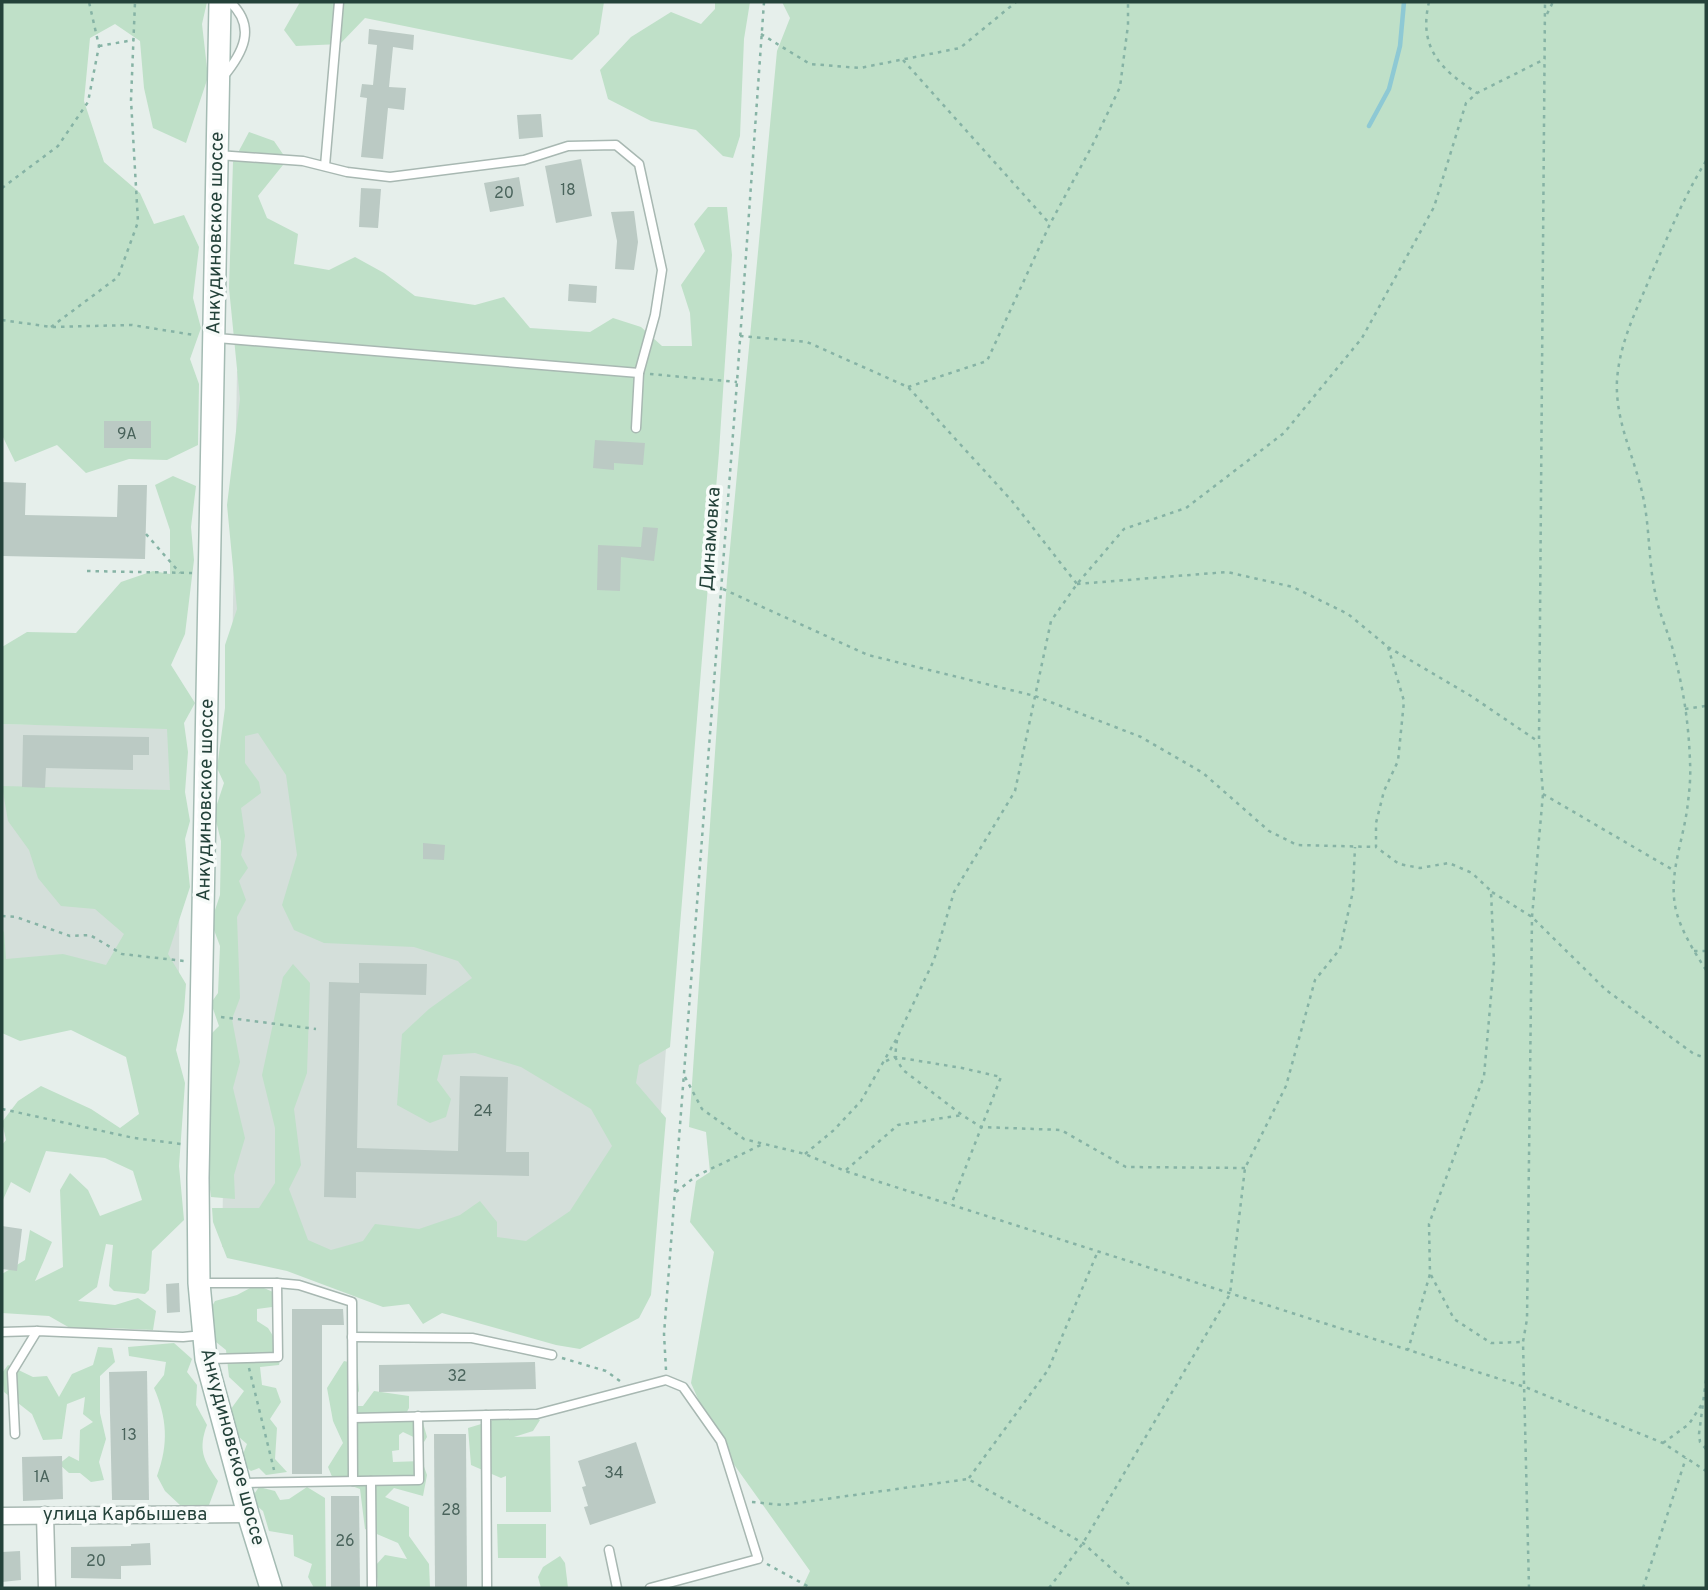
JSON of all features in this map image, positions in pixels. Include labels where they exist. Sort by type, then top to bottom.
[{"type":"street","name":"Анкудиновское шоссе","points":[[220,2],[201,1014],[199,1283],[206,1359],[271,1588]]},
{"type":"street","name":"улица Карбышева","points":[[2,1516],[248,1514]]},
{"type":"street","points":[[45,1515],[47,1588]]},
{"type":"lane","points":[[219,82],[235,62],[244,44],[244,20],[230,2]]},
{"type":"lane","points":[[325,166],[339,2]]},
{"type":"lane","points":[[218,155],[303,161],[347,172],[390,177],[524,160],[568,146],[616,145],[639,164],[662,270],[656,315],[639,373],[636,428]]},
{"type":"lane","points":[[215,338],[639,373]]},
{"type":"lane","points":[[199,1283],[299,1285],[352,1303],[353,1481]]},
{"type":"lane","points":[[206,1359],[278,1357],[277,1283]]},
{"type":"lane","points":[[15,1434],[12,1372],[37,1331]]},
{"type":"lane","points":[[2,1332],[203,1335]]},
{"type":"lane","points":[[352,1337],[472,1338],[552,1355]]},
{"type":"lane","points":[[2,1372],[12,1372]]},
{"type":"lane","points":[[353,1418],[537,1414],[666,1380],[683,1387],[721,1441],[758,1559],[650,1588]]},
{"type":"lane","points":[[486,1415],[487,1588]]},
{"type":"lane","points":[[240,1483],[419,1480],[418,1416]]},
{"type":"lane","points":[[371,1480],[372,1588]]},
{"type":"lane","points":[[609,1550],[617,1588]]},
{"type":"path","points":[[2,188],[58,146],[88,103],[99,46],[89,2]]},
{"type":"path","points":[[51,327],[118,277],[138,222],[131,100],[135,2]]},
{"type":"path","name":"Динамовка","points":[[666,1380],[664,1334],[764,2]]},
{"type":"path","points":[[761,34],[810,64],[860,68],[960,48],[1016,2]]},
{"type":"path","points":[[908,387],[987,361],[1050,225],[1093,146],[1120,87],[1128,2]]},
{"type":"path","points":[[1429,2],[1427,14],[1430,51],[1452,77],[1477,93]]},
{"type":"path","points":[[1529,1588],[1523,1342],[1527,1319],[1532,917],[1543,794],[1539,742],[1545,2]]},
{"type":"path","points":[[1547,14],[1553,2]]},
{"type":"path","points":[[99,46],[134,40]]},
{"type":"path","points":[[805,1154],[834,1130],[861,1101],[884,1062],[934,960],[954,892],[1015,792],[1051,621],[1077,584],[1125,529],[1186,508],[1284,433],[1362,338],[1434,207],[1466,103],[1477,93],[1545,58]]},
{"type":"path","points":[[902,59],[1050,225]]},
{"type":"path","points":[[1706,161],[1685,196],[1632,316],[1620,354],[1617,382],[1623,433],[1646,512],[1654,591],[1675,656],[1685,709],[1690,763],[1689,786],[1673,893],[1677,915],[1706,970]]},
{"type":"path","points":[[2,320],[51,327],[132,325],[215,338]]},
{"type":"path","points":[[739,336],[807,342],[908,387],[1013,501],[1077,584]]},
{"type":"path","points":[[639,373],[737,382]]},
{"type":"path","points":[[146,534],[180,573]]},
{"type":"path","points":[[87,571],[198,573]]},
{"type":"path","points":[[1077,584],[1227,572],[1293,587],[1348,614],[1388,648],[1471,696],[1539,742]]},
{"type":"path","points":[[722,588],[868,655],[1035,696],[1140,737],[1203,773],[1269,831],[1297,845],[1376,847],[1399,864],[1420,868],[1449,863],[1472,873],[1491,891],[1532,917],[1606,990],[1694,1054],[1706,1058]]},
{"type":"path","points":[[1376,847],[1376,823],[1384,792],[1398,761],[1404,701],[1388,648]]},
{"type":"path","points":[[1685,709],[1706,706]]},
{"type":"path","points":[[1543,794],[1675,871]]},
{"type":"path","points":[[1049,1588],[1083,1543],[1230,1294],[1245,1168],[1286,1086],[1315,980],[1340,949],[1353,891],[1355,846]]},
{"type":"path","points":[[1408,1350],[1430,1274],[1429,1224],[1484,1076],[1494,962],[1491,891]]},
{"type":"path","points":[[2,916],[16,917],[70,936],[90,935],[122,954],[191,962]]},
{"type":"path","points":[[1694,951],[1706,950]]},
{"type":"path","points":[[201,1014],[316,1029]]},
{"type":"path","points":[[897,1038],[895,1057],[903,1070],[981,1127],[1061,1130],[1126,1167],[1245,1168]]},
{"type":"path","points":[[884,1062],[895,1057],[1001,1077],[951,1205]]},
{"type":"path","points":[[685,1077],[702,1110],[744,1139],[805,1154],[845,1171],[1525,1387],[1662,1443],[1706,1471]]},
{"type":"path","points":[[2,1109],[134,1138],[199,1145]]},
{"type":"path","points":[[845,1171],[898,1125],[962,1115]]},
{"type":"path","points":[[676,1192],[696,1176],[763,1144]]},
{"type":"path","points":[[968,1479],[1048,1370],[1098,1251]]},
{"type":"path","points":[[1430,1274],[1454,1319],[1491,1343],[1523,1342]]},
{"type":"path","points":[[552,1355],[606,1371],[631,1390]]},
{"type":"path","points":[[247,1358],[277,1483]]},
{"type":"path","points":[[1706,1380],[1699,1434],[1706,1449]]},
{"type":"path","points":[[1662,1443],[1689,1424],[1702,1404]]},
{"type":"path","points":[[1702,1404],[1706,1407]]},
{"type":"path","points":[[1643,1588],[1686,1458]]},
{"type":"path","points":[[738,1501],[783,1505],[968,1479],[1083,1543],[1133,1588]]},
{"type":"path","points":[[758,1559],[811,1588]]},
{"type":"shaded area","points":[[237,371],[718,388],[646,1303],[573,1340],[222,1247]]},
{"type":"shaded area","points":[[2,724],[180,728],[179,975],[2,975]]},
{"type":"green space","points":[[2,2],[207,2],[202,24],[208,77],[186,143],[153,128],[144,88],[140,41],[115,24],[90,38],[84,101],[104,162],[140,193],[154,224],[184,215],[199,247],[193,298],[201,328],[190,359],[199,384],[198,445],[167,460],[129,459],[86,473],[57,445],[15,462],[2,435]]},
{"type":"green space","points":[[300,2],[604,2],[599,34],[572,60],[365,18],[340,44],[296,46],[284,30]]},
{"type":"green space","points":[[715,2],[750,2],[744,39],[740,136],[733,158],[723,156],[696,130],[651,121],[608,99],[600,70],[631,37],[671,12],[701,24],[715,9]]},
{"type":"green space","points":[[782,2],[1706,2],[1706,1588],[802,1588],[810,1571],[715,1438],[691,1383],[714,1252],[690,1222],[696,1181],[710,1172],[706,1132],[689,1127],[727,580],[777,51],[790,18]]},
{"type":"green space","points":[[249,132],[274,141],[287,160],[258,196],[267,218],[298,234],[294,264],[329,270],[355,257],[384,273],[415,296],[475,305],[504,297],[530,328],[590,332],[613,318],[641,327],[662,346],[692,346],[690,313],[681,285],[705,251],[694,224],[708,207],[727,207],[732,255],[719,452],[670,1047],[639,1065],[636,1083],[666,1118],[651,1295],[639,1318],[580,1349],[556,1345],[442,1313],[423,1324],[409,1304],[383,1307],[287,1271],[227,1258],[213,1222],[212,1208],[259,1208],[275,1183],[275,1128],[262,1075],[283,977],[293,964],[310,983],[307,1073],[294,1109],[301,1165],[289,1189],[308,1240],[331,1250],[363,1241],[375,1224],[419,1229],[460,1215],[480,1201],[497,1222],[497,1237],[526,1241],[570,1211],[612,1146],[591,1109],[521,1067],[475,1053],[443,1055],[437,1080],[451,1099],[446,1117],[430,1123],[397,1105],[402,1034],[429,1009],[472,978],[458,961],[414,947],[324,943],[294,930],[282,905],[297,855],[286,775],[258,733],[245,736],[245,763],[259,782],[261,793],[241,808],[245,836],[241,855],[248,868],[239,881],[246,900],[237,917],[240,998],[232,1019],[240,1062],[233,1088],[245,1138],[234,1175],[235,1199],[211,1197],[208,1173],[209,1036],[219,1026],[211,1003],[218,993],[220,946],[211,922],[220,895],[221,841],[214,813],[224,783],[217,768],[225,708],[225,645],[237,609],[227,505],[240,399],[229,288],[233,162]]},
{"type":"green space","points":[[173,476],[196,486],[191,527],[194,560],[185,634],[171,665],[195,703],[184,723],[188,752],[185,792],[190,821],[185,839],[190,887],[168,954],[186,984],[176,1050],[185,1083],[179,1166],[184,1220],[152,1251],[149,1290],[145,1294],[114,1291],[109,1286],[113,1245],[106,1244],[97,1287],[78,1301],[115,1305],[138,1298],[156,1311],[153,1330],[109,1328],[77,1332],[49,1316],[2,1313],[2,1274],[25,1260],[30,1230],[52,1242],[35,1281],[63,1267],[60,1190],[70,1173],[88,1190],[100,1216],[142,1200],[133,1171],[105,1158],[46,1151],[30,1193],[11,1182],[2,1202],[2,1145],[6,1140],[2,1122],[18,1101],[41,1086],[91,1109],[120,1128],[139,1114],[126,1057],[71,1030],[20,1041],[2,1033],[2,930],[6,959],[63,954],[106,965],[124,934],[95,909],[61,906],[38,878],[29,850],[8,821],[2,786],[170,790],[167,729],[2,724],[2,647],[27,632],[76,633],[121,582],[153,571],[170,574],[170,530],[155,485]]},
{"type":"green space","points":[[252,1287],[273,1292],[272,1307],[257,1309],[257,1321],[268,1328],[282,1350],[279,1365],[260,1367],[262,1385],[276,1388],[281,1402],[270,1419],[277,1428],[275,1459],[287,1472],[266,1475],[259,1468],[251,1471],[240,1462],[247,1444],[233,1432],[228,1413],[244,1391],[229,1377],[226,1350],[211,1338],[208,1313],[215,1301],[237,1295]]},
{"type":"green space","points":[[174,1343],[192,1359],[187,1372],[197,1385],[196,1405],[207,1425],[203,1441],[204,1454],[218,1481],[209,1505],[180,1505],[165,1491],[157,1476],[165,1442],[164,1421],[154,1388],[164,1375],[166,1362],[129,1356],[128,1347]]},
{"type":"green space","points":[[98,1347],[112,1348],[115,1362],[100,1376],[100,1413],[106,1439],[99,1462],[104,1480],[91,1482],[80,1473],[69,1473],[59,1464],[69,1456],[79,1461],[80,1430],[93,1422],[83,1414],[85,1397],[67,1404],[62,1439],[43,1440],[32,1414],[4,1392],[2,1373],[8,1365],[33,1377],[47,1376],[59,1397],[72,1374],[93,1365]]},
{"type":"green space","points":[[344,1361],[357,1364],[359,1391],[350,1406],[363,1406],[374,1391],[409,1396],[409,1408],[402,1421],[423,1423],[427,1437],[424,1442],[403,1432],[399,1435],[399,1450],[392,1451],[393,1462],[422,1461],[427,1475],[423,1496],[394,1488],[385,1497],[409,1507],[409,1536],[429,1564],[430,1588],[378,1588],[376,1565],[385,1555],[407,1559],[398,1543],[365,1529],[360,1489],[333,1479],[328,1467],[343,1443],[333,1421],[327,1388]]},
{"type":"green space","points":[[503,1411],[528,1411],[540,1420],[533,1431],[514,1437],[550,1436],[551,1512],[506,1512],[506,1476],[501,1478],[471,1465],[468,1428],[491,1421]]},
{"type":"green space","points":[[259,1487],[275,1491],[280,1500],[289,1499],[307,1487],[325,1498],[326,1588],[314,1588],[308,1577],[312,1564],[294,1556],[293,1535],[269,1531],[263,1511],[250,1500]]},
{"type":"green space","points":[[497,1524],[546,1524],[546,1558],[498,1558]]},
{"type":"green space","points":[[560,1556],[565,1563],[568,1588],[541,1588],[538,1577],[543,1567]]},
{"type":"building","points":[[369,29],[414,35],[413,50],[393,47],[389,87],[406,88],[404,110],[388,108],[383,159],[361,157],[367,98],[360,97],[362,84],[373,85],[377,45],[368,44]]},
{"type":"building","points":[[541,114],[543,137],[519,139],[517,115]]},
{"type":"building","points":[[581,159],[592,216],[556,223],[545,166]]},
{"type":"building","points":[[519,177],[524,206],[490,212],[484,183]]},
{"type":"building","points":[[361,188],[381,189],[378,228],[359,227]]},
{"type":"building","points":[[634,211],[638,242],[634,270],[615,269],[617,241],[611,212]]},
{"type":"building","points":[[569,284],[597,286],[596,303],[568,301]]},
{"type":"building","points":[[104,421],[151,421],[151,448],[104,448]]},
{"type":"building","points":[[595,440],[645,443],[643,465],[614,463],[614,470],[593,468]]},
{"type":"building","points":[[2,482],[26,483],[25,515],[117,517],[118,485],[147,485],[145,559],[2,556]]},
{"type":"building","points":[[643,527],[658,528],[654,561],[621,557],[620,591],[597,590],[598,545],[641,547]]},
{"type":"building","points":[[23,735],[149,737],[149,755],[133,755],[133,770],[46,768],[45,788],[22,787]]},
{"type":"building","points":[[423,843],[445,845],[444,860],[423,859]]},
{"type":"building","points":[[359,963],[427,964],[426,995],[360,993],[357,1148],[458,1151],[460,1076],[508,1077],[506,1152],[529,1152],[529,1176],[356,1172],[356,1198],[324,1197],[329,982],[359,983]]},
{"type":"building","points":[[2,1226],[22,1229],[17,1271],[2,1269]]},
{"type":"building","points":[[179,1283],[180,1312],[167,1313],[166,1284]]},
{"type":"building","points":[[292,1309],[343,1309],[344,1325],[322,1325],[322,1474],[292,1474]]},
{"type":"building","points":[[535,1362],[536,1389],[379,1392],[379,1365]]},
{"type":"building","points":[[147,1371],[149,1500],[112,1500],[109,1372]]},
{"type":"building","points":[[434,1434],[466,1434],[467,1588],[435,1588]]},
{"type":"building","points":[[636,1442],[656,1503],[590,1525],[584,1507],[588,1506],[582,1487],[586,1486],[578,1461]]},
{"type":"building","points":[[62,1456],[63,1499],[23,1501],[22,1457]]},
{"type":"building","points":[[331,1496],[359,1496],[360,1588],[331,1588]]},
{"type":"building","points":[[150,1543],[151,1565],[121,1566],[121,1579],[71,1578],[71,1547]]},
{"type":"building","points":[[20,1551],[21,1580],[2,1582],[2,1552]]},
{"type":"waterway","points":[[1369,126],[1389,89],[1400,46],[1404,2]]}]
